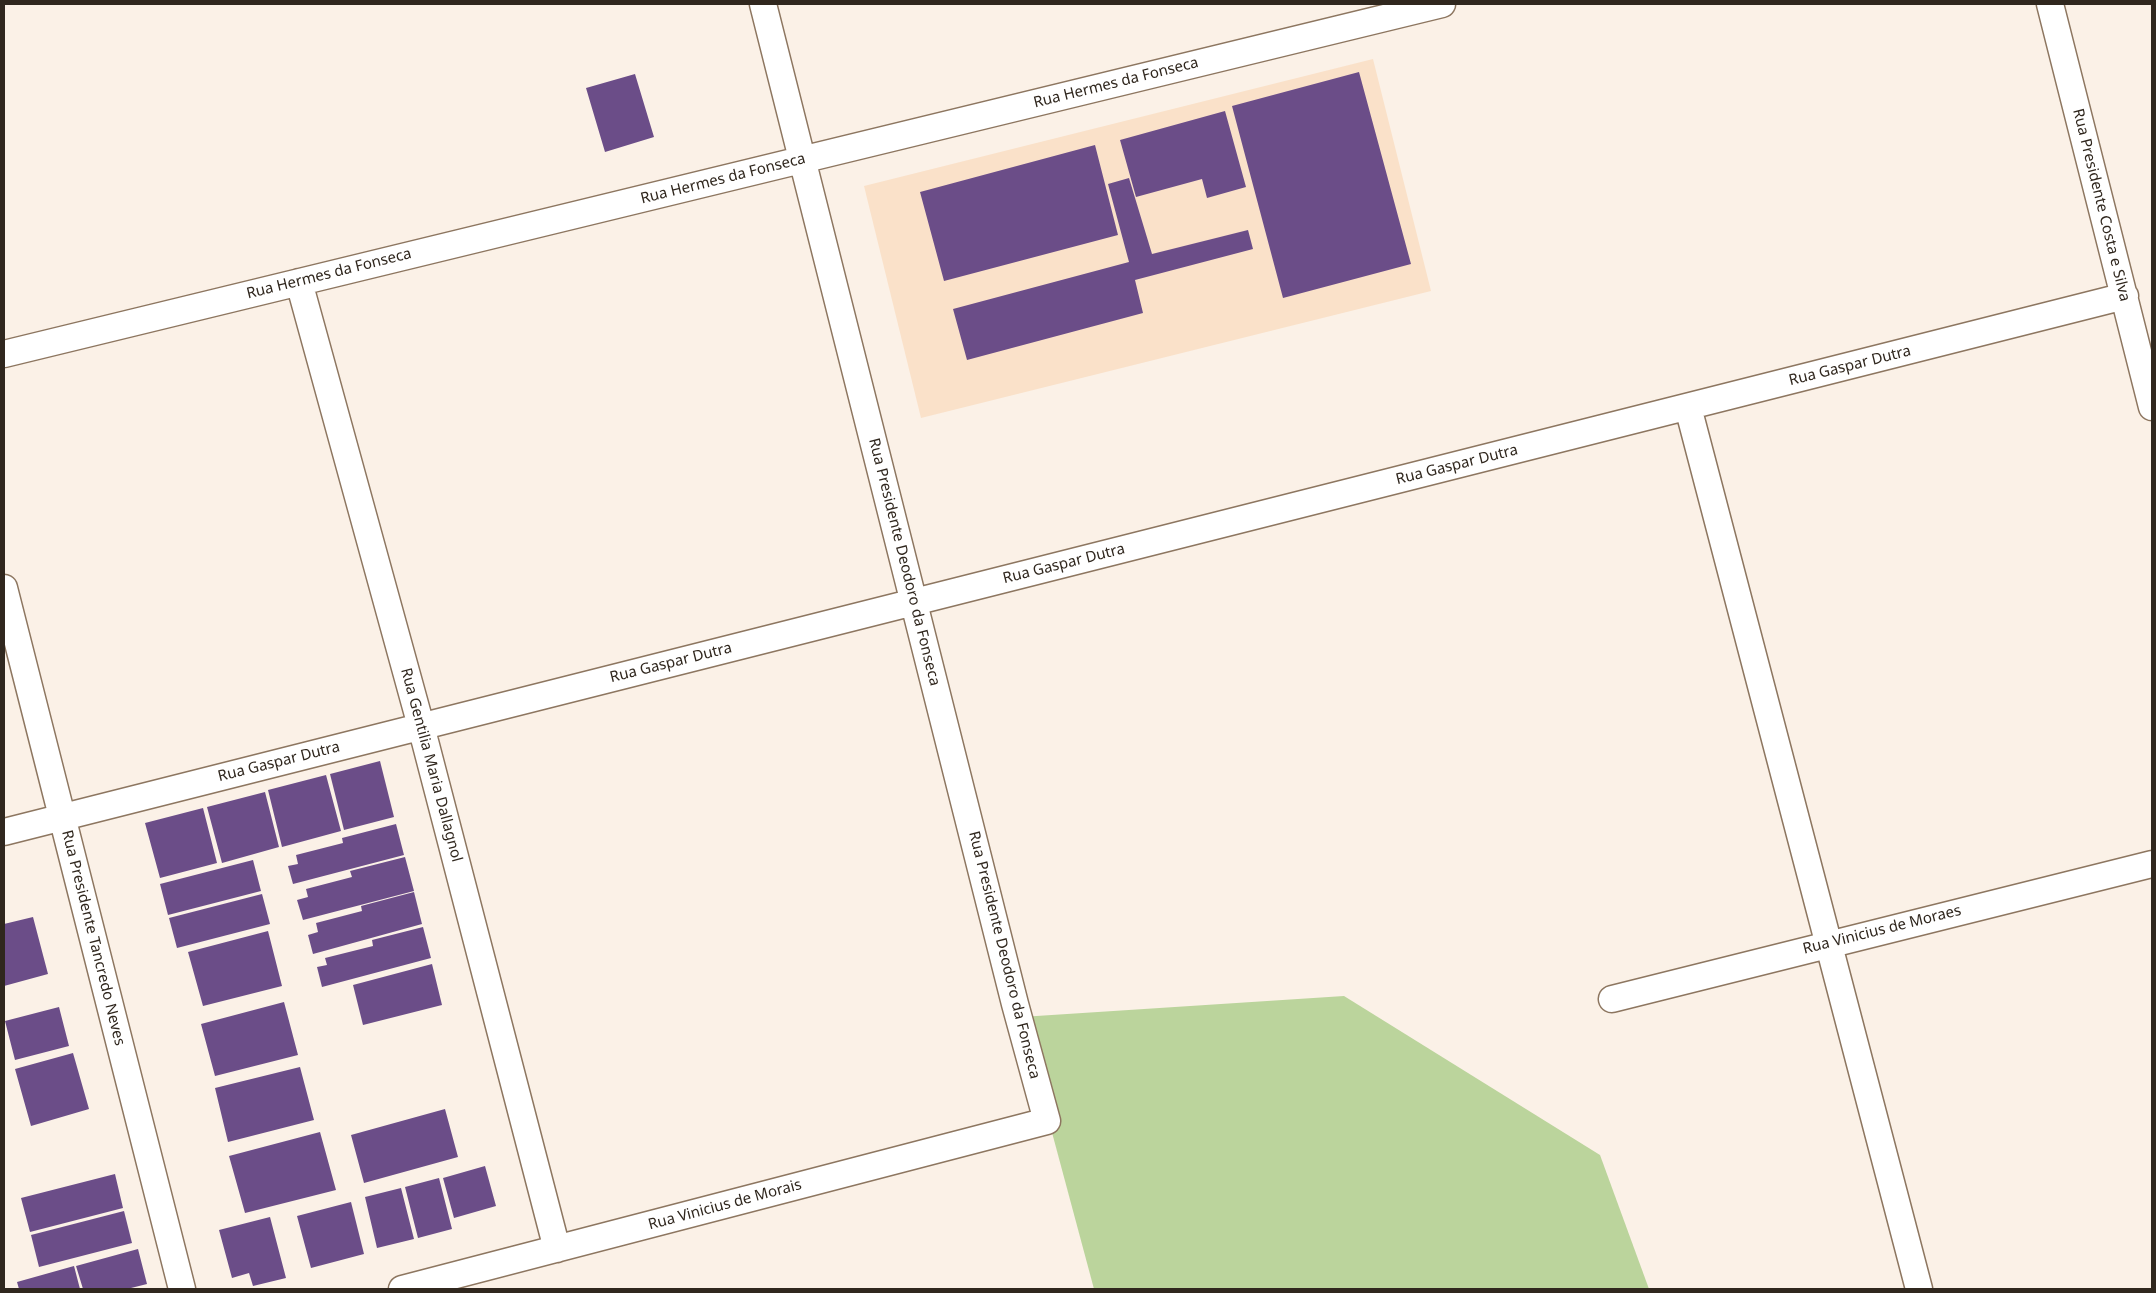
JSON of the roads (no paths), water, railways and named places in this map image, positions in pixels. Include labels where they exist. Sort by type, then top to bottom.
[{"type":"street","name":"Rua Presidente Deodoro da Fonseca","points":[[763,4],[1015,1004],[1047,1121]]},
{"type":"street","name":"Rua Hermes da Fonseca","points":[[4,354],[1442,4]]},
{"type":"street","name":"Rua Presidente Costa e Silva","points":[[2050,4],[2152,407]]},
{"type":"street","name":"Rua Gentilia Maria Dallagnol","points":[[299,282],[421,726],[557,1249]]},
{"type":"street","name":"Rua Gaspar Dutra","points":[[4,832],[2125,296]]},
{"type":"street","points":[[1688,407],[1919,1289]]},
{"type":"street","name":"Rua Presidente Tancredo Neves","points":[[4,588],[182,1289]]},
{"type":"street","name":"Rua Vinicius de Moraes","points":[[1612,999],[1829,943],[2152,864]]},
{"type":"street","name":"Rua Vinicius de Morais","points":[[402,1289],[1047,1121]]}]
